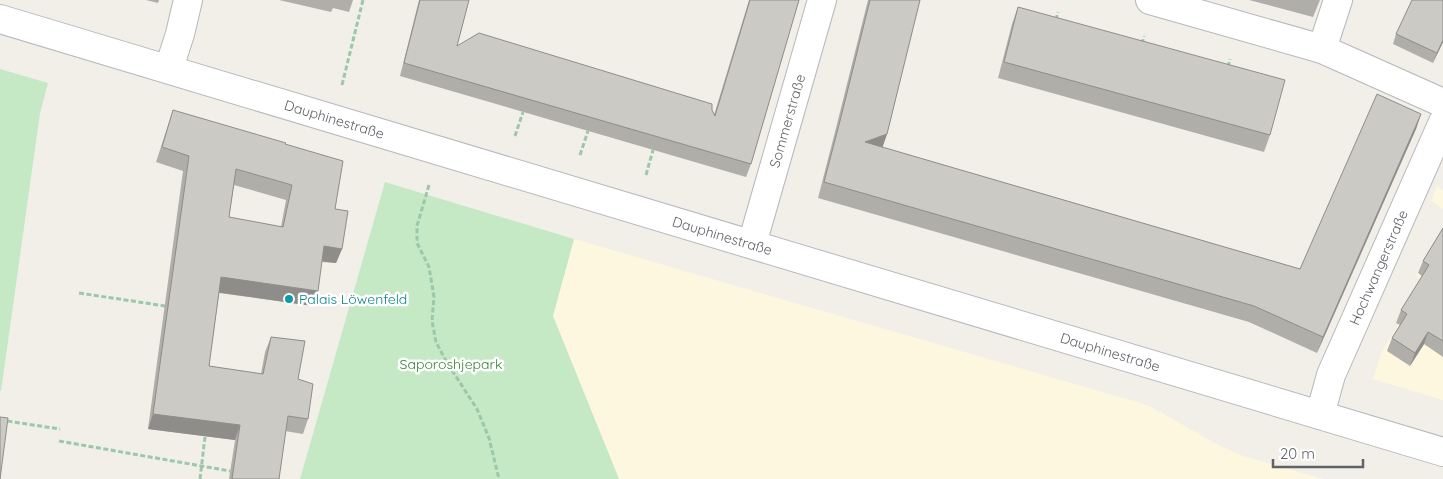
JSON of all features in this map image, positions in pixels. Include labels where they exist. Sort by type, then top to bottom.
[{"type":"main road","points":[[169,68],[188,0]]},
{"type":"main road","name":"Sommerstraße","points":[[752,244],[822,0]]},
{"type":"main road","points":[[1150,0],[1322,49],[1443,103]]},
{"type":"main road","points":[[1322,49],[1338,0]]},
{"type":"main road","name":"Dauphinestraße","points":[[0,18],[1443,452]]},
{"type":"main road","name":"Hochwangerstraße","points":[[1320,415],[1331,375],[1443,122]]},
{"type":"path","points":[[342,85],[363,0]]},
{"type":"path","points":[[1054,28],[1058,12]]},
{"type":"path","points":[[1140,51],[1144,36]]},
{"type":"path","points":[[1226,75],[1230,60]]},
{"type":"path","points":[[516,136],[522,112]]},
{"type":"path","points":[[580,155],[588,131]]},
{"type":"path","points":[[646,175],[653,150]]},
{"type":"path","points":[[429,185],[417,226],[417,243],[429,267],[434,297],[432,321],[436,342],[477,409],[490,438],[499,479]]},
{"type":"path","points":[[79,293],[165,306]]},
{"type":"path","points":[[0,420],[60,429]]},
{"type":"path","points":[[200,479],[205,436]]},
{"type":"path","points":[[59,441],[230,471]]},
{"type":"shaded area","points":[[1437,186],[1443,190],[1443,209],[1431,201]]},
{"type":"shaded area","points":[[1443,233],[1443,400],[1373,379],[1382,351],[1401,321],[1398,318],[1421,280],[1416,275]]},
{"type":"shaded area","points":[[574,239],[1137,402],[1151,407],[1220,446],[1243,456],[1323,479],[619,479],[553,316]]},
{"type":"green space","points":[[0,69],[48,83],[40,113],[1,391],[0,391]]},
{"type":"green space","name":"Saporoshjepark","points":[[385,182],[574,239],[553,316],[619,479],[300,479]]},
{"type":"building","points":[[420,0],[469,0],[457,46],[479,33],[712,104],[715,116],[750,0],[799,0],[751,164],[404,63]]},
{"type":"building","points":[[870,0],[920,0],[887,134],[865,142],[1300,269],[1377,94],[1421,114],[1323,337],[1254,306],[824,182]]},
{"type":"building","points":[[1412,0],[1443,0],[1443,40],[1437,53],[1396,34]]},
{"type":"building","points":[[1018,7],[1285,80],[1270,135],[1004,62]]},
{"type":"building","name":"Palais Löwenfeld","points":[[173,110],[343,161],[335,209],[348,211],[342,249],[324,246],[318,291],[221,277],[209,366],[263,374],[271,337],[305,341],[298,379],[313,384],[308,419],[288,416],[279,479],[232,479],[240,425],[153,414],[189,156],[162,147]],"holes":[[[236,169],[292,185],[283,227],[229,217]]]},
{"type":"building","points":[[1443,228],[1443,341],[1428,332],[1415,353],[1392,338],[1407,314],[1401,310],[1429,265],[1423,261]]},
{"type":"building","points":[[0,417],[8,418],[0,479]]},
{"type":"place","name":"Palais Löwenfeld","points":[[289,299]]}]
